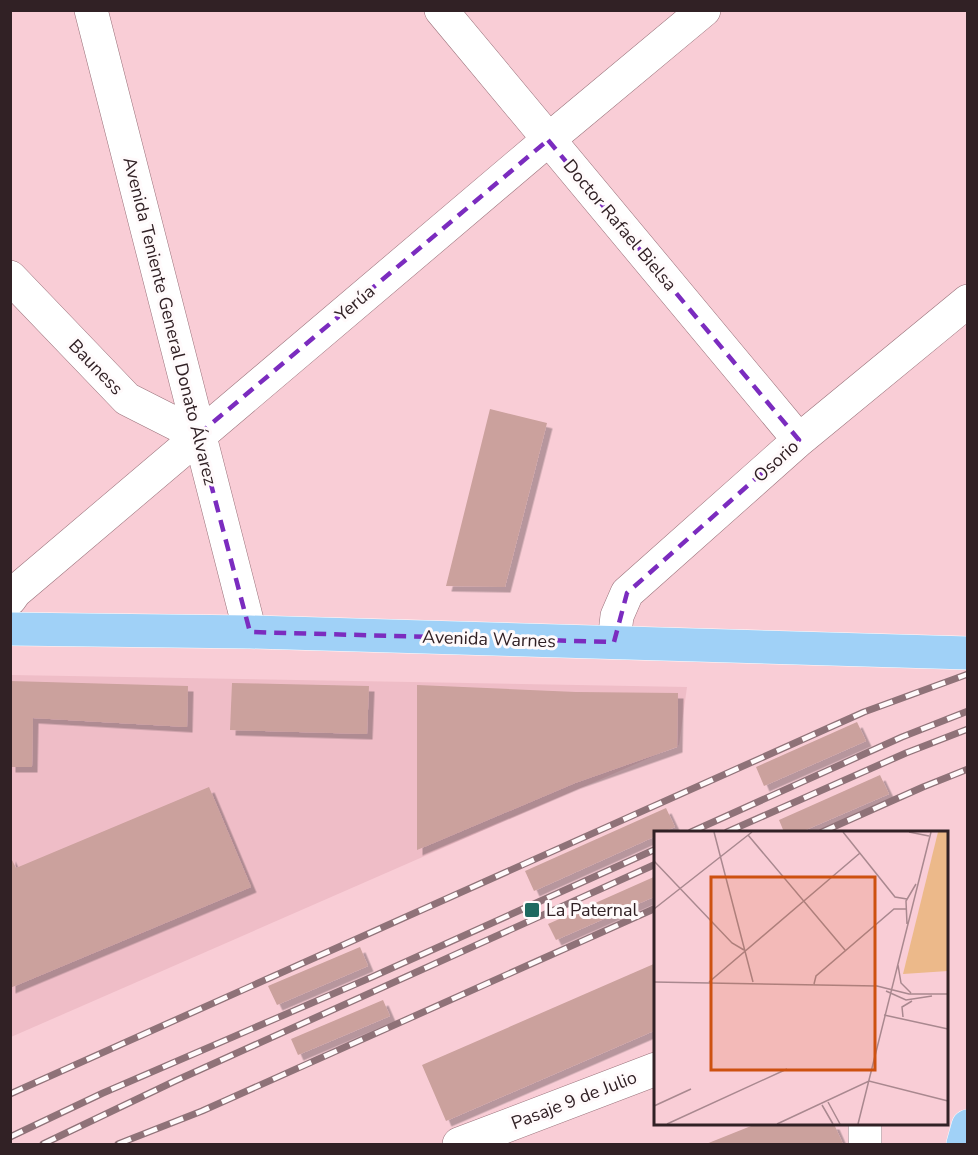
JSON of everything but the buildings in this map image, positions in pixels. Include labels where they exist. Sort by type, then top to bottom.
[{"type":"main road","name":"Avenida Warnes","points":[[10,629],[250,632],[968,653]]},
{"type":"main road","points":[[963,1144],[968,1126]]},
{"type":"street","name":"Avenida Teniente General Donato Álvarez","points":[[91,10],[250,632]]},
{"type":"street","name":"Doctor Rafael Bielsa","points":[[441,10],[799,440]]},
{"type":"street","name":"Yerúa","points":[[10,599],[15,592],[198,435],[704,10]]},
{"type":"street","name":"Bauness","points":[[10,277],[127,399],[198,435]]},
{"type":"street","name":"Osorio","points":[[614,642],[617,616],[627,593],[799,440],[968,301]]},
{"type":"street","name":"Pasaje 9 de Julio","points":[[459,1144],[654,1070]]},
{"type":"street","points":[[865,1125],[865,1144]]},
{"type":"highlighted area","points":[[548,140],[799,440],[627,593],[614,642],[250,632],[198,435]]},
{"type":"shaded area","points":[[11,675],[687,687],[679,745],[11,1037]]},
{"type":"railway","points":[[10,1094],[864,712],[968,674]]},
{"type":"railway","points":[[693,831],[902,737],[968,711]]},
{"type":"railway","points":[[729,831],[906,753],[968,729]]},
{"type":"railway","points":[[824,831],[968,769]]},
{"type":"railway","points":[[10,1137],[103,1093],[372,977],[654,850]]},
{"type":"railway","points":[[43,1144],[175,1081],[654,865]]},
{"type":"railway","points":[[118,1144],[202,1111],[654,909]]},
{"type":"place","name":"La Paternal","points":[[532,910]]}]
